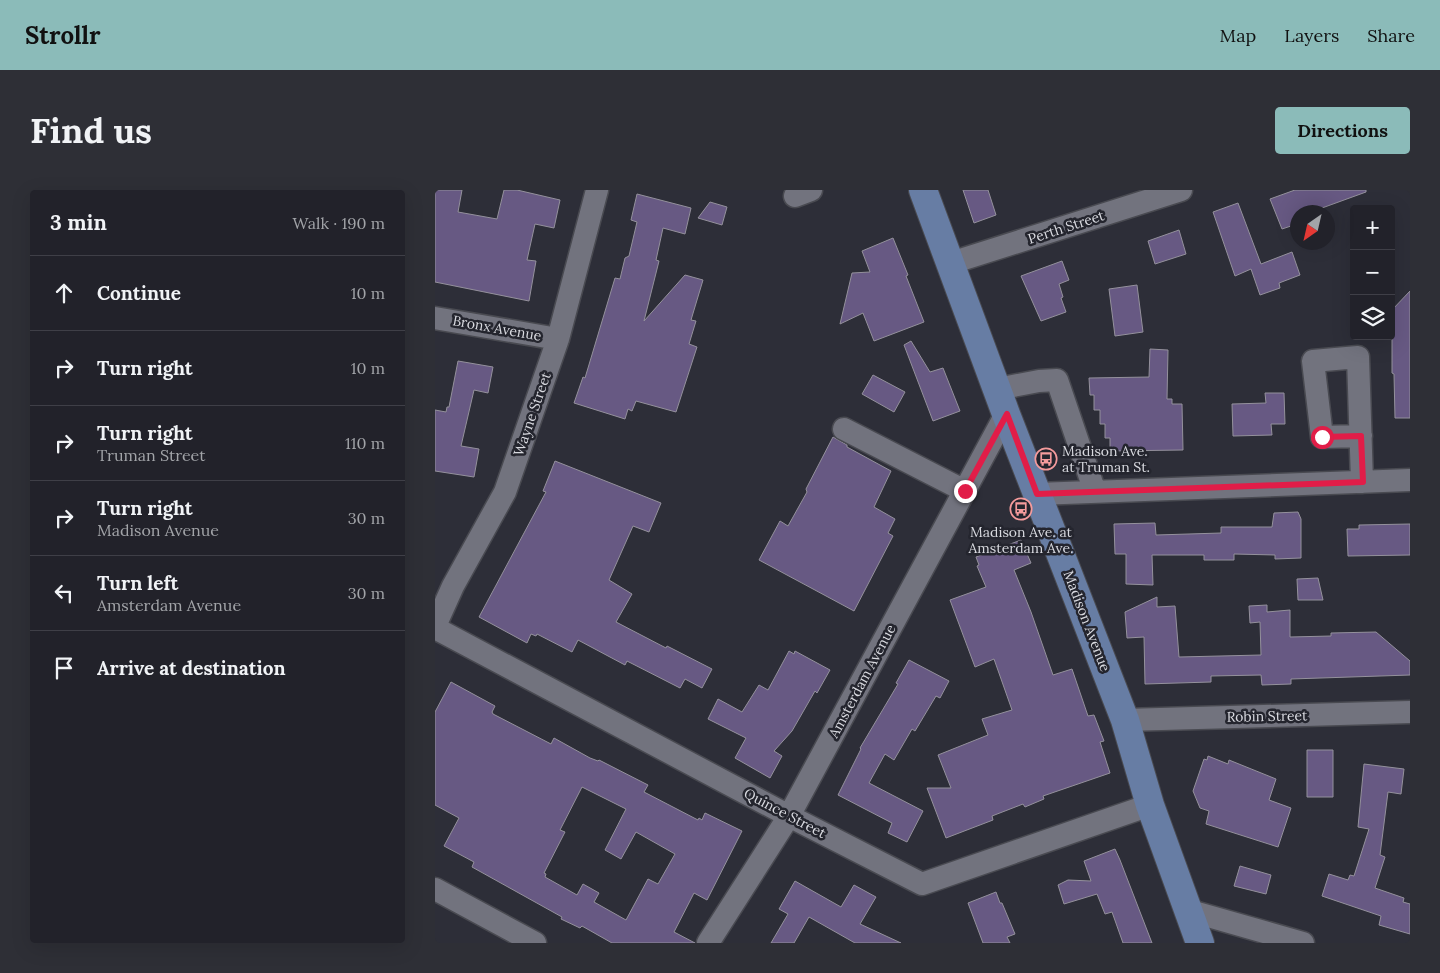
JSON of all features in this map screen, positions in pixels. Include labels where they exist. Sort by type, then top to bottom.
[{"type":"main road","name":"Madison Avenue","points":[[923,190],[1037,494],[1125,720],[1150,805],[1200,943]]},
{"type":"street","name":"Wayne Street","points":[[435,627],[444,584],[505,492],[559,339],[597,190]]},
{"type":"street","name":"Perth Street","points":[[951,263],[1181,190]]},
{"type":"street","name":"Bronx Avenue","points":[[435,318],[559,339]]},
{"type":"street","points":[[1361,436],[1322,437],[1313,361],[1358,358],[1363,482]]},
{"type":"street","points":[[997,389],[1039,381],[1057,380],[1095,492]]},
{"type":"street","name":"Amsterdam Avenue","points":[[708,943],[789,816],[1007,414]]},
{"type":"street","points":[[845,429],[965,491]]},
{"type":"street","points":[[1037,494],[1410,480]]},
{"type":"street","name":"Quince Street","points":[[435,627],[789,816],[922,884],[1150,805]]},
{"type":"street","name":"Robin Street","points":[[1125,720],[1410,712]]},
{"type":"street","points":[[435,889],[535,943]]},
{"type":"street","points":[[1187,910],[1303,943]]},
{"type":"building","points":[[435,190],[462,190],[458,212],[497,219],[504,190],[517,190],[560,200],[554,228],[535,224],[527,260],[536,261],[529,301],[435,282]]},
{"type":"building","points":[[963,190],[988,190],[996,215],[974,223]]},
{"type":"building","points":[[1295,190],[1366,190],[1366,192],[1330,205],[1290,205],[1290,226],[1282,229],[1270,199]]},
{"type":"building","points":[[637,194],[691,208],[685,234],[663,228],[656,260],[659,261],[644,321],[685,275],[703,280],[691,320],[696,321],[689,344],[697,347],[676,412],[636,401],[632,411],[628,409],[625,419],[574,403],[583,377],[585,378],[615,278],[620,279],[625,258],[629,256],[637,222],[631,220]]},
{"type":"building","points":[[710,202],[727,207],[722,225],[698,218]]},
{"type":"building","points":[[1238,203],[1261,264],[1292,252],[1300,275],[1279,283],[1280,288],[1260,295],[1251,269],[1235,276],[1213,212]]},
{"type":"building","points":[[1179,230],[1186,254],[1155,264],[1148,241]]},
{"type":"building","points":[[893,238],[924,322],[874,341],[863,313],[840,324],[852,273],[870,272],[862,251]]},
{"type":"building","points":[[1062,261],[1069,280],[1059,284],[1066,312],[1041,321],[1021,276]]},
{"type":"building","points":[[1137,285],[1143,332],[1115,336],[1109,289]]},
{"type":"building","points":[[1410,291],[1410,418],[1395,418],[1392,340],[1395,340],[1395,307]]},
{"type":"building","points":[[911,341],[930,372],[943,368],[960,411],[933,421],[904,345]]},
{"type":"building","points":[[1150,349],[1168,350],[1167,399],[1172,399],[1172,404],[1182,404],[1183,450],[1110,451],[1110,438],[1105,438],[1105,424],[1100,424],[1100,410],[1094,410],[1094,395],[1090,395],[1089,378],[1149,377]]},
{"type":"building","points":[[458,361],[493,367],[488,393],[474,390],[461,446],[479,449],[474,477],[435,471],[435,410],[446,412],[447,407],[449,407]]},
{"type":"building","points":[[873,375],[905,392],[894,412],[862,394]]},
{"type":"building","points":[[1265,393],[1284,393],[1285,424],[1271,424],[1272,435],[1233,436],[1232,404],[1266,403]]},
{"type":"building","points":[[833,437],[847,445],[847,447],[891,471],[874,507],[895,519],[888,533],[893,536],[854,611],[759,560],[780,521],[788,526],[807,492],[806,489]]},
{"type":"building","points":[[555,461],[661,503],[649,532],[633,526],[609,580],[632,594],[616,622],[712,669],[702,688],[685,679],[680,688],[627,661],[625,665],[578,640],[572,652],[537,634],[536,636],[531,634],[527,643],[479,617],[546,492],[543,491]]},
{"type":"building","points":[[1298,512],[1301,519],[1301,558],[1275,559],[1275,555],[1234,554],[1234,560],[1204,560],[1204,555],[1152,555],[1153,585],[1126,584],[1126,554],[1115,554],[1114,524],[1155,523],[1156,535],[1221,533],[1221,527],[1272,527],[1274,513]]},
{"type":"building","points":[[1410,524],[1410,555],[1348,556],[1347,529],[1359,529],[1359,525]]},
{"type":"building","points":[[1021,540],[1031,563],[1014,570],[1053,675],[1072,669],[1088,716],[1094,715],[1104,741],[1100,742],[1110,773],[1043,796],[1044,799],[1025,807],[1023,804],[992,816],[993,820],[946,838],[927,788],[951,788],[938,755],[988,735],[982,719],[1012,710],[994,659],[975,667],[950,600],[986,587],[977,566],[979,565],[976,557]]},
{"type":"building","points":[[1318,578],[1323,600],[1298,600],[1297,579]]},
{"type":"building","points":[[1157,597],[1157,607],[1175,606],[1179,657],[1261,655],[1260,622],[1250,623],[1249,606],[1267,605],[1267,612],[1290,610],[1290,637],[1331,636],[1331,633],[1376,632],[1410,661],[1410,675],[1291,679],[1291,684],[1262,685],[1261,675],[1211,676],[1211,682],[1145,684],[1144,637],[1127,638],[1125,612]]},
{"type":"building","points":[[789,651],[794,654],[795,651],[830,670],[817,693],[815,691],[792,731],[774,751],[782,756],[770,778],[735,758],[746,738],[708,719],[718,699],[742,712],[759,685],[768,690]]},
{"type":"building","points":[[909,660],[949,681],[940,698],[936,696],[915,731],[912,729],[894,760],[885,754],[869,783],[923,811],[907,842],[888,833],[892,823],[838,795],[860,748],[898,684],[896,683]]},
{"type":"building","points":[[451,682],[495,706],[493,714],[551,744],[554,738],[590,758],[599,760],[648,785],[644,792],[698,820],[699,818],[702,820],[705,813],[742,831],[707,900],[694,893],[674,932],[695,943],[612,943],[582,926],[580,928],[561,919],[562,917],[472,867],[474,862],[444,846],[459,818],[435,805],[435,712]],"holes":[[[582,787],[626,809],[605,850],[621,859],[636,832],[675,854],[658,884],[648,879],[626,920],[594,902],[599,893],[583,884],[577,895],[545,877],[546,874],[544,873],[565,832],[560,830]]]},
{"type":"building","points":[[1307,750],[1333,750],[1333,797],[1307,797]]},
{"type":"building","points":[[1208,756],[1228,764],[1229,760],[1276,779],[1269,800],[1291,808],[1278,847],[1206,824],[1209,811],[1200,808],[1193,791],[1204,759],[1207,760]]},
{"type":"building","points":[[1364,764],[1404,769],[1401,794],[1388,792],[1380,855],[1385,857],[1375,888],[1404,898],[1403,902],[1410,904],[1410,934],[1379,925],[1381,916],[1322,896],[1329,874],[1348,880],[1350,875],[1354,876],[1369,829],[1358,827]]},
{"type":"building","points":[[1115,849],[1152,943],[1123,943],[1112,912],[1105,914],[1097,894],[1064,904],[1058,885],[1068,880],[1091,881],[1084,861]]},
{"type":"building","points":[[1240,866],[1271,875],[1266,894],[1234,886]]},
{"type":"building","points":[[795,881],[841,907],[854,885],[876,897],[860,924],[901,943],[855,943],[809,917],[794,943],[771,943],[788,914],[779,909]]},
{"type":"building","points":[[996,892],[1015,934],[1007,937],[1010,943],[983,943],[968,903]]},
{"type":"place","name":"Madison Ave. at Truman St.","points":[[1046,459]]},
{"type":"place","name":"Madison Ave. at Amsterdam Ave.","points":[[1021,509]]},
{"type":"route","points":[[965,491],[1007,414],[1037,494],[1363,482],[1361,436],[1322,437]]}]
